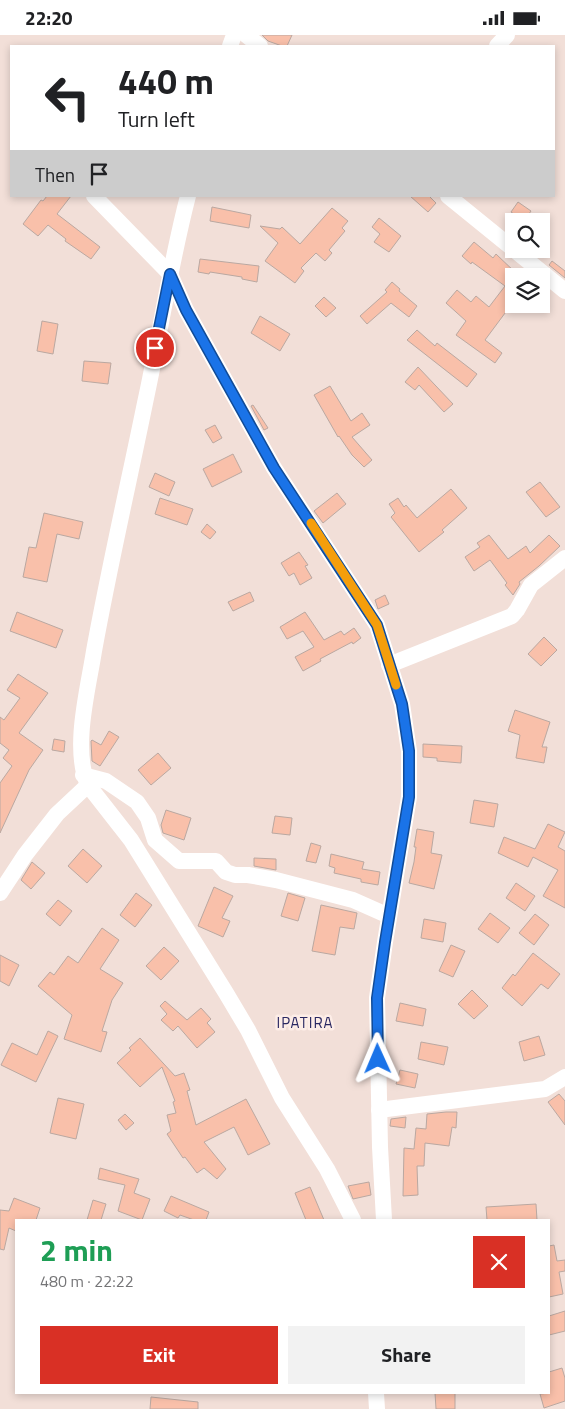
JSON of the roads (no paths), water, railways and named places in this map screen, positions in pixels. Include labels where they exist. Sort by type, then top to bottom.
[{"type":"street","points":[[246,35],[259,45]]},
{"type":"street","points":[[498,45],[507,35]]},
{"type":"street","points":[[95,197],[170,274],[186,310],[274,468],[377,625],[403,713],[409,751],[409,797],[377,998],[379,1110],[384,1219]]},
{"type":"street","points":[[188,197],[103,598],[86,695],[82,735],[86,780],[131,840],[226,993],[248,1030],[282,1098],[327,1169],[352,1219]]},
{"type":"street","points":[[449,197],[565,291]]},
{"type":"street","points":[[389,665],[512,616],[531,585],[565,557]]},
{"type":"street","points":[[0,893],[25,855],[57,813],[86,780]]},
{"type":"street","points":[[86,780],[106,781],[137,802],[148,818],[155,841],[179,861],[216,861],[226,872],[235,875],[248,875],[276,880],[353,900],[389,916]]},
{"type":"street","points":[[379,1110],[545,1089],[565,1077]]},
{"type":"street","points":[[376,1394],[377,1409]]},
{"type":"district","name":"IPATIRA","points":[[305,1023]]}]
